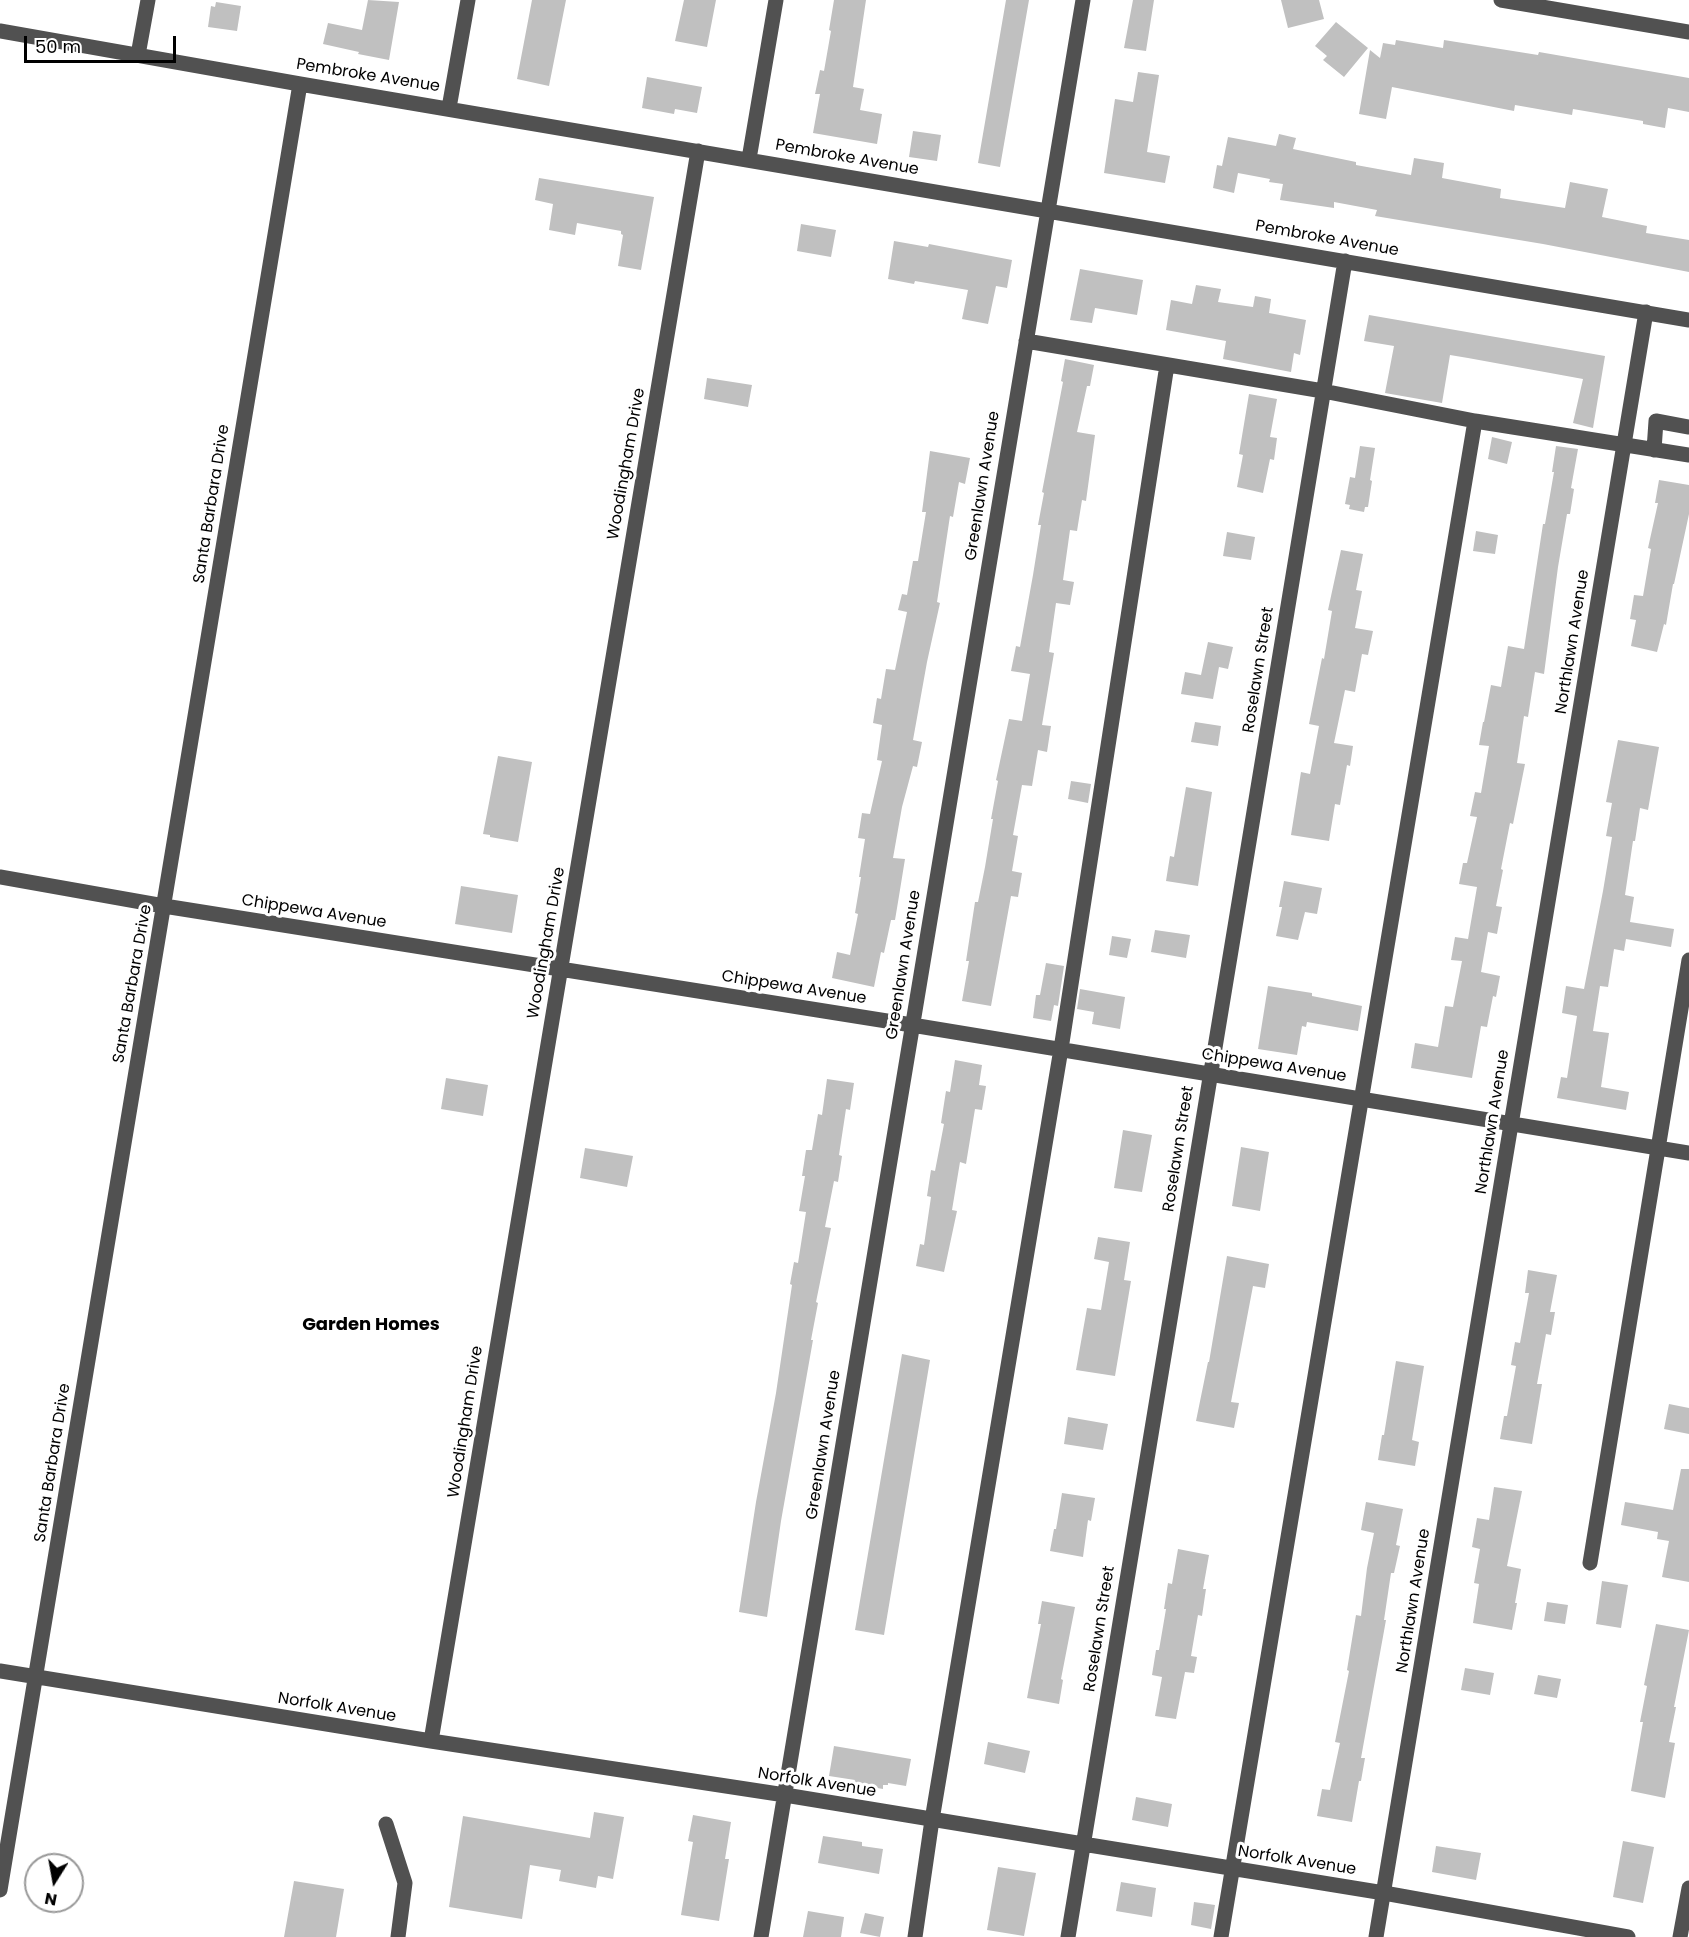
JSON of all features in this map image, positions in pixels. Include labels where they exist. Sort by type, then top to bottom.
[{"type":"street","points":[[138,55],[148,0]]},
{"type":"street","points":[[449,108],[468,0]]},
{"type":"street","points":[[749,159],[776,0]]},
{"type":"street","name":"Greenlawn Avenue","points":[[762,1937],[1083,0]]},
{"type":"street","points":[[1501,0],[1689,30]]},
{"type":"street","name":"Pembroke Avenue","points":[[0,31],[1689,320]]},
{"type":"street","name":"Santa Barbara Drive","points":[[0,1890],[300,84]]},
{"type":"street","name":"Woodingham Drive","points":[[432,1742],[698,151]]},
{"type":"street","name":"Roselawn Street","points":[[1068,1937],[1345,261]]},
{"type":"street","name":"Northlawn Avenue","points":[[1376,1937],[1646,312]]},
{"type":"street","points":[[1026,341],[1323,391],[1475,421],[1689,455]]},
{"type":"street","points":[[915,1937],[932,1820],[1061,1049],[1167,365]]},
{"type":"street","points":[[1221,1937],[1475,421]]},
{"type":"street","points":[[1654,450],[1656,422],[1689,427]]},
{"type":"street","name":"Chippewa Avenue","points":[[0,877],[164,906],[912,1024],[1689,1153]]},
{"type":"street","points":[[1590,1563],[1689,960]]},
{"type":"street","name":"Norfolk Avenue","points":[[0,1671],[1384,1893],[1628,1937]]},
{"type":"street","points":[[386,1824],[405,1883],[398,1937]]},
{"type":"street","points":[[1680,1937],[1689,1888]]},
{"type":"building","points":[[368,0],[399,2],[389,60],[323,44],[328,23],[362,30]]},
{"type":"building","points":[[532,0],[566,0],[549,86],[517,79]]},
{"type":"building","points":[[684,0],[716,0],[707,47],[675,41]]},
{"type":"building","points":[[834,0],[866,0],[853,87],[864,89],[860,110],[882,114],[877,144],[813,133],[820,94],[815,94],[820,70],[824,71]]},
{"type":"building","points":[[1006,0],[1029,0],[1000,167],[978,163]]},
{"type":"building","points":[[1133,0],[1154,0],[1146,51],[1124,48]]},
{"type":"building","points":[[1281,0],[1319,0],[1324,19],[1288,28]]},
{"type":"building","points":[[216,2],[241,6],[237,31],[208,27],[211,6],[215,7]]},
{"type":"building","points":[[1336,22],[1368,48],[1344,77],[1323,60],[1327,56],[1315,46]]},
{"type":"building","points":[[1396,40],[1443,48],[1444,40],[1538,55],[1539,52],[1689,78],[1689,112],[1668,108],[1665,128],[1643,124],[1643,121],[1573,109],[1572,115],[1515,105],[1514,111],[1392,87],[1386,119],[1359,114],[1370,50],[1380,58],[1383,43],[1395,45]]},
{"type":"building","points":[[1138,72],[1159,75],[1147,152],[1170,156],[1165,183],[1104,173],[1115,99],[1133,102]]},
{"type":"building","points":[[647,77],[702,87],[697,113],[675,109],[674,114],[642,108]]},
{"type":"building","points":[[913,131],[941,135],[937,161],[909,157]]},
{"type":"building","points":[[1279,134],[1296,138],[1293,149],[1356,162],[1356,165],[1411,175],[1414,158],[1444,163],[1442,178],[1501,189],[1500,198],[1565,208],[1570,182],[1608,189],[1602,217],[1647,226],[1646,233],[1689,240],[1689,272],[1543,244],[1375,216],[1377,210],[1334,202],[1334,208],[1280,200],[1283,184],[1238,173],[1234,193],[1213,188],[1217,165],[1222,166],[1228,137],[1276,146]]},
{"type":"building","points":[[539,178],[654,197],[641,270],[618,266],[623,235],[621,231],[577,223],[575,235],[549,230],[553,204],[535,200]]},
{"type":"building","points":[[801,224],[836,230],[831,257],[797,251]]},
{"type":"building","points":[[894,241],[928,247],[929,244],[1012,260],[1007,288],[996,286],[988,324],[962,319],[968,290],[888,279]]},
{"type":"building","points":[[1080,269],[1143,280],[1137,315],[1095,308],[1092,323],[1070,320]]},
{"type":"building","points":[[1196,285],[1221,289],[1218,302],[1253,307],[1255,296],[1271,299],[1269,313],[1306,320],[1300,355],[1294,353],[1291,372],[1223,359],[1226,341],[1166,330],[1171,300],[1192,304]]},
{"type":"building","points":[[1369,315],[1605,356],[1593,428],[1573,423],[1583,379],[1468,358],[1450,355],[1442,403],[1385,393],[1394,346],[1364,341]]},
{"type":"building","points":[[1065,359],[1094,365],[1077,432],[1095,435],[1086,501],[1082,500],[1077,531],[1070,530],[1063,580],[1074,582],[1070,605],[1056,603],[1049,652],[1054,653],[1042,725],[1051,726],[1047,752],[1038,750],[1032,786],[1022,785],[1013,835],[1018,836],[1012,871],[1022,873],[1018,897],[1011,896],[991,1006],[962,1001],[969,961],[966,961],[975,902],[978,902],[985,867],[998,781],[996,780],[1009,719],[1022,721],[1030,674],[1011,671],[1016,646],[1020,647],[1033,575],[1041,525],[1038,525],[1044,493],[1042,492],[1063,382],[1061,381]]},
{"type":"building","points":[[707,378],[752,385],[748,407],[704,399]]},
{"type":"building","points":[[1249,394],[1277,399],[1270,437],[1277,438],[1274,460],[1270,459],[1263,493],[1237,487],[1243,455],[1239,454]]},
{"type":"building","points":[[1492,437],[1512,442],[1507,464],[1488,459]]},
{"type":"building","points":[[1360,446],[1375,448],[1368,507],[1365,507],[1364,512],[1349,509],[1350,505],[1345,504],[1350,477],[1355,478]]},
{"type":"building","points":[[1556,446],[1578,449],[1571,488],[1574,489],[1570,514],[1567,514],[1558,567],[1544,674],[1535,672],[1528,717],[1524,716],[1517,763],[1525,764],[1501,869],[1503,870],[1496,906],[1502,907],[1497,934],[1488,932],[1481,972],[1500,976],[1496,997],[1493,996],[1487,1027],[1481,1026],[1472,1078],[1411,1068],[1415,1043],[1438,1047],[1445,1006],[1453,1007],[1462,961],[1451,960],[1455,937],[1468,939],[1477,887],[1459,884],[1463,863],[1467,863],[1477,817],[1470,816],[1475,792],[1481,793],[1489,746],[1479,745],[1483,722],[1491,685],[1501,687],[1508,646],[1524,649],[1543,524],[1545,524],[1554,472],[1552,472]]},
{"type":"building","points":[[930,451],[970,458],[965,484],[959,482],[953,517],[950,516],[937,602],[940,603],[913,740],[922,742],[917,767],[913,766],[902,807],[893,858],[905,859],[895,920],[891,920],[884,953],[881,952],[874,987],[832,978],[837,952],[850,955],[858,914],[855,913],[865,839],[858,838],[862,813],[870,814],[882,761],[877,760],[882,725],[873,723],[877,698],[881,699],[886,669],[895,670],[907,612],[898,610],[902,594],[907,595],[913,561],[918,561],[926,512],[922,512]]},
{"type":"building","points":[[1659,480],[1689,485],[1689,514],[1666,625],[1664,624],[1657,652],[1631,646],[1636,620],[1630,619],[1634,595],[1643,596],[1651,549],[1648,548],[1658,503],[1655,503]]},
{"type":"building","points":[[1476,531],[1498,535],[1495,554],[1473,551]]},
{"type":"building","points":[[1227,532],[1255,537],[1251,560],[1223,556]]},
{"type":"building","points":[[1341,550],[1363,554],[1356,590],[1362,591],[1355,628],[1373,631],[1368,655],[1362,654],[1355,692],[1345,690],[1334,743],[1353,746],[1340,805],[1335,804],[1329,841],[1291,835],[1301,772],[1310,774],[1319,726],[1309,724],[1322,658],[1324,659],[1332,611],[1328,610]]},
{"type":"building","points":[[1208,642],[1233,647],[1228,669],[1219,667],[1213,699],[1181,694],[1185,672],[1201,675]]},
{"type":"building","points":[[1195,722],[1221,726],[1218,746],[1191,742]]},
{"type":"building","points":[[1618,740],[1659,747],[1648,810],[1640,808],[1635,841],[1633,841],[1625,895],[1634,897],[1630,922],[1674,929],[1671,947],[1626,939],[1624,951],[1614,949],[1608,987],[1600,986],[1593,1031],[1609,1033],[1601,1087],[1629,1092],[1626,1110],[1557,1098],[1561,1077],[1567,1078],[1577,1016],[1562,1013],[1566,986],[1584,989],[1603,891],[1612,837],[1606,836],[1612,803],[1606,802]]},
{"type":"building","points":[[498,756],[532,762],[518,842],[483,834]]},
{"type":"building","points":[[1071,781],[1091,784],[1088,803],[1068,799]]},
{"type":"building","points":[[1186,787],[1212,792],[1198,886],[1166,881],[1170,856],[1174,857]]},
{"type":"building","points":[[1284,881],[1322,888],[1317,914],[1305,912],[1298,940],[1276,936]]},
{"type":"building","points":[[461,886],[518,895],[512,933],[455,924]]},
{"type":"building","points":[[1155,930],[1190,935],[1186,958],[1151,952]]},
{"type":"building","points":[[1112,936],[1131,939],[1127,958],[1109,955]]},
{"type":"building","points":[[1046,963],[1064,966],[1058,1006],[1054,1005],[1051,1021],[1033,1018],[1036,995],[1040,995]]},
{"type":"building","points":[[1268,986],[1312,993],[1312,996],[1362,1006],[1358,1031],[1307,1022],[1306,1027],[1302,1026],[1297,1055],[1258,1049]]},
{"type":"building","points":[[1080,989],[1125,997],[1120,1029],[1092,1024],[1094,1012],[1077,1009]]},
{"type":"building","points":[[955,1060],[982,1065],[979,1085],[986,1086],[982,1110],[975,1109],[966,1164],[960,1162],[952,1210],[957,1211],[944,1272],[916,1266],[920,1244],[924,1245],[931,1197],[927,1196],[931,1170],[935,1171],[944,1124],[941,1123],[946,1091],[950,1092]]},
{"type":"building","points":[[446,1078],[488,1085],[483,1116],[441,1109]]},
{"type":"building","points":[[827,1079],[854,1083],[850,1110],[846,1109],[839,1155],[842,1156],[838,1182],[834,1181],[825,1227],[831,1228],[816,1302],[818,1303],[811,1340],[813,1340],[781,1521],[767,1617],[739,1612],[776,1393],[792,1285],[790,1284],[794,1262],[798,1263],[806,1212],[799,1211],[805,1176],[802,1176],[806,1150],[812,1150],[818,1114],[822,1115]]},
{"type":"building","points":[[1123,1130],[1152,1135],[1142,1192],[1114,1188]]},
{"type":"building","points":[[1241,1147],[1269,1152],[1260,1211],[1232,1206]]},
{"type":"building","points":[[585,1148],[633,1156],[627,1187],[580,1178]]},
{"type":"building","points":[[1098,1237],[1130,1242],[1124,1280],[1131,1281],[1115,1376],[1076,1370],[1087,1308],[1101,1310],[1109,1262],[1094,1259]]},
{"type":"building","points":[[1227,1256],[1269,1264],[1265,1288],[1253,1286],[1231,1402],[1239,1403],[1234,1428],[1196,1421],[1209,1362]]},
{"type":"building","points":[[1528,1270],[1557,1275],[1550,1312],[1555,1312],[1551,1335],[1546,1334],[1537,1384],[1542,1384],[1532,1444],[1500,1439],[1504,1416],[1507,1416],[1516,1366],[1511,1365],[1515,1342],[1520,1343],[1529,1293],[1525,1293]]},
{"type":"building","points":[[902,1354],[930,1360],[884,1635],[855,1630]]},
{"type":"building","points":[[1396,1361],[1424,1366],[1412,1440],[1419,1442],[1415,1466],[1378,1460]]},
{"type":"building","points":[[1669,1404],[1689,1408],[1689,1434],[1664,1429]]},
{"type":"building","points":[[1068,1417],[1108,1424],[1103,1450],[1064,1444]]},
{"type":"building","points":[[1681,1469],[1689,1469],[1689,1582],[1662,1577],[1669,1541],[1657,1539],[1658,1532],[1621,1525],[1625,1502],[1673,1510]]},
{"type":"building","points":[[1494,1487],[1522,1491],[1507,1566],[1521,1569],[1512,1630],[1473,1623],[1479,1584],[1474,1583],[1480,1549],[1472,1547],[1477,1518],[1489,1520]]},
{"type":"building","points":[[1062,1493],[1095,1498],[1091,1521],[1088,1520],[1083,1557],[1050,1551]]},
{"type":"building","points":[[1366,1502],[1403,1509],[1396,1545],[1400,1546],[1394,1573],[1391,1573],[1384,1620],[1386,1620],[1361,1758],[1365,1758],[1352,1822],[1317,1816],[1322,1789],[1330,1790],[1340,1743],[1335,1742],[1349,1671],[1347,1670],[1356,1615],[1361,1616],[1374,1533],[1361,1530]]},
{"type":"building","points":[[1178,1549],[1209,1555],[1203,1589],[1206,1589],[1202,1616],[1198,1615],[1191,1656],[1197,1657],[1194,1673],[1185,1672],[1176,1719],[1155,1716],[1162,1677],[1152,1675],[1156,1650],[1159,1650],[1168,1583],[1172,1584]]},
{"type":"building","points":[[1602,1581],[1628,1585],[1621,1628],[1596,1624]]},
{"type":"building","points":[[1042,1601],[1075,1607],[1061,1679],[1063,1680],[1059,1704],[1027,1698],[1041,1624],[1038,1624]]},
{"type":"building","points":[[1547,1602],[1568,1605],[1565,1624],[1544,1621]]},
{"type":"building","points":[[1656,1624],[1689,1630],[1669,1742],[1675,1743],[1665,1798],[1631,1791],[1643,1722],[1640,1722],[1647,1686],[1644,1685]]},
{"type":"building","points":[[1465,1668],[1494,1673],[1490,1695],[1461,1690]]},
{"type":"building","points":[[1538,1675],[1561,1679],[1557,1698],[1534,1694]]},
{"type":"building","points":[[988,1742],[1030,1751],[1025,1773],[984,1764]]},
{"type":"building","points":[[834,1746],[911,1759],[906,1786],[888,1783],[888,1785],[883,1785],[883,1789],[854,1784],[855,1780],[829,1776]]},
{"type":"building","points":[[1136,1797],[1172,1804],[1168,1827],[1132,1820]]},
{"type":"building","points":[[594,1812],[624,1817],[613,1879],[598,1876],[596,1888],[559,1881],[561,1870],[530,1865],[522,1919],[449,1907],[463,1816],[590,1838]]},
{"type":"building","points":[[693,1815],[731,1822],[725,1859],[729,1859],[719,1921],[681,1915],[693,1842],[688,1841]]},
{"type":"building","points":[[823,1836],[862,1842],[862,1846],[883,1849],[879,1874],[818,1863]]},
{"type":"building","points":[[1623,1841],[1654,1847],[1643,1903],[1613,1897]]},
{"type":"building","points":[[1436,1846],[1481,1853],[1476,1880],[1432,1872]]},
{"type":"building","points":[[998,1867],[1036,1873],[1024,1936],[987,1930]]},
{"type":"building","points":[[294,1881],[344,1889],[336,1937],[284,1937]]},
{"type":"building","points":[[1121,1882],[1156,1888],[1152,1917],[1116,1911]]},
{"type":"building","points":[[1194,1902],[1215,1905],[1211,1929],[1191,1925]]},
{"type":"building","points":[[808,1911],[844,1917],[841,1937],[803,1937]]},
{"type":"building","points":[[865,1913],[884,1917],[880,1937],[860,1933]]},
{"type":"district","name":"Garden Homes","points":[[371,1325]]}]
